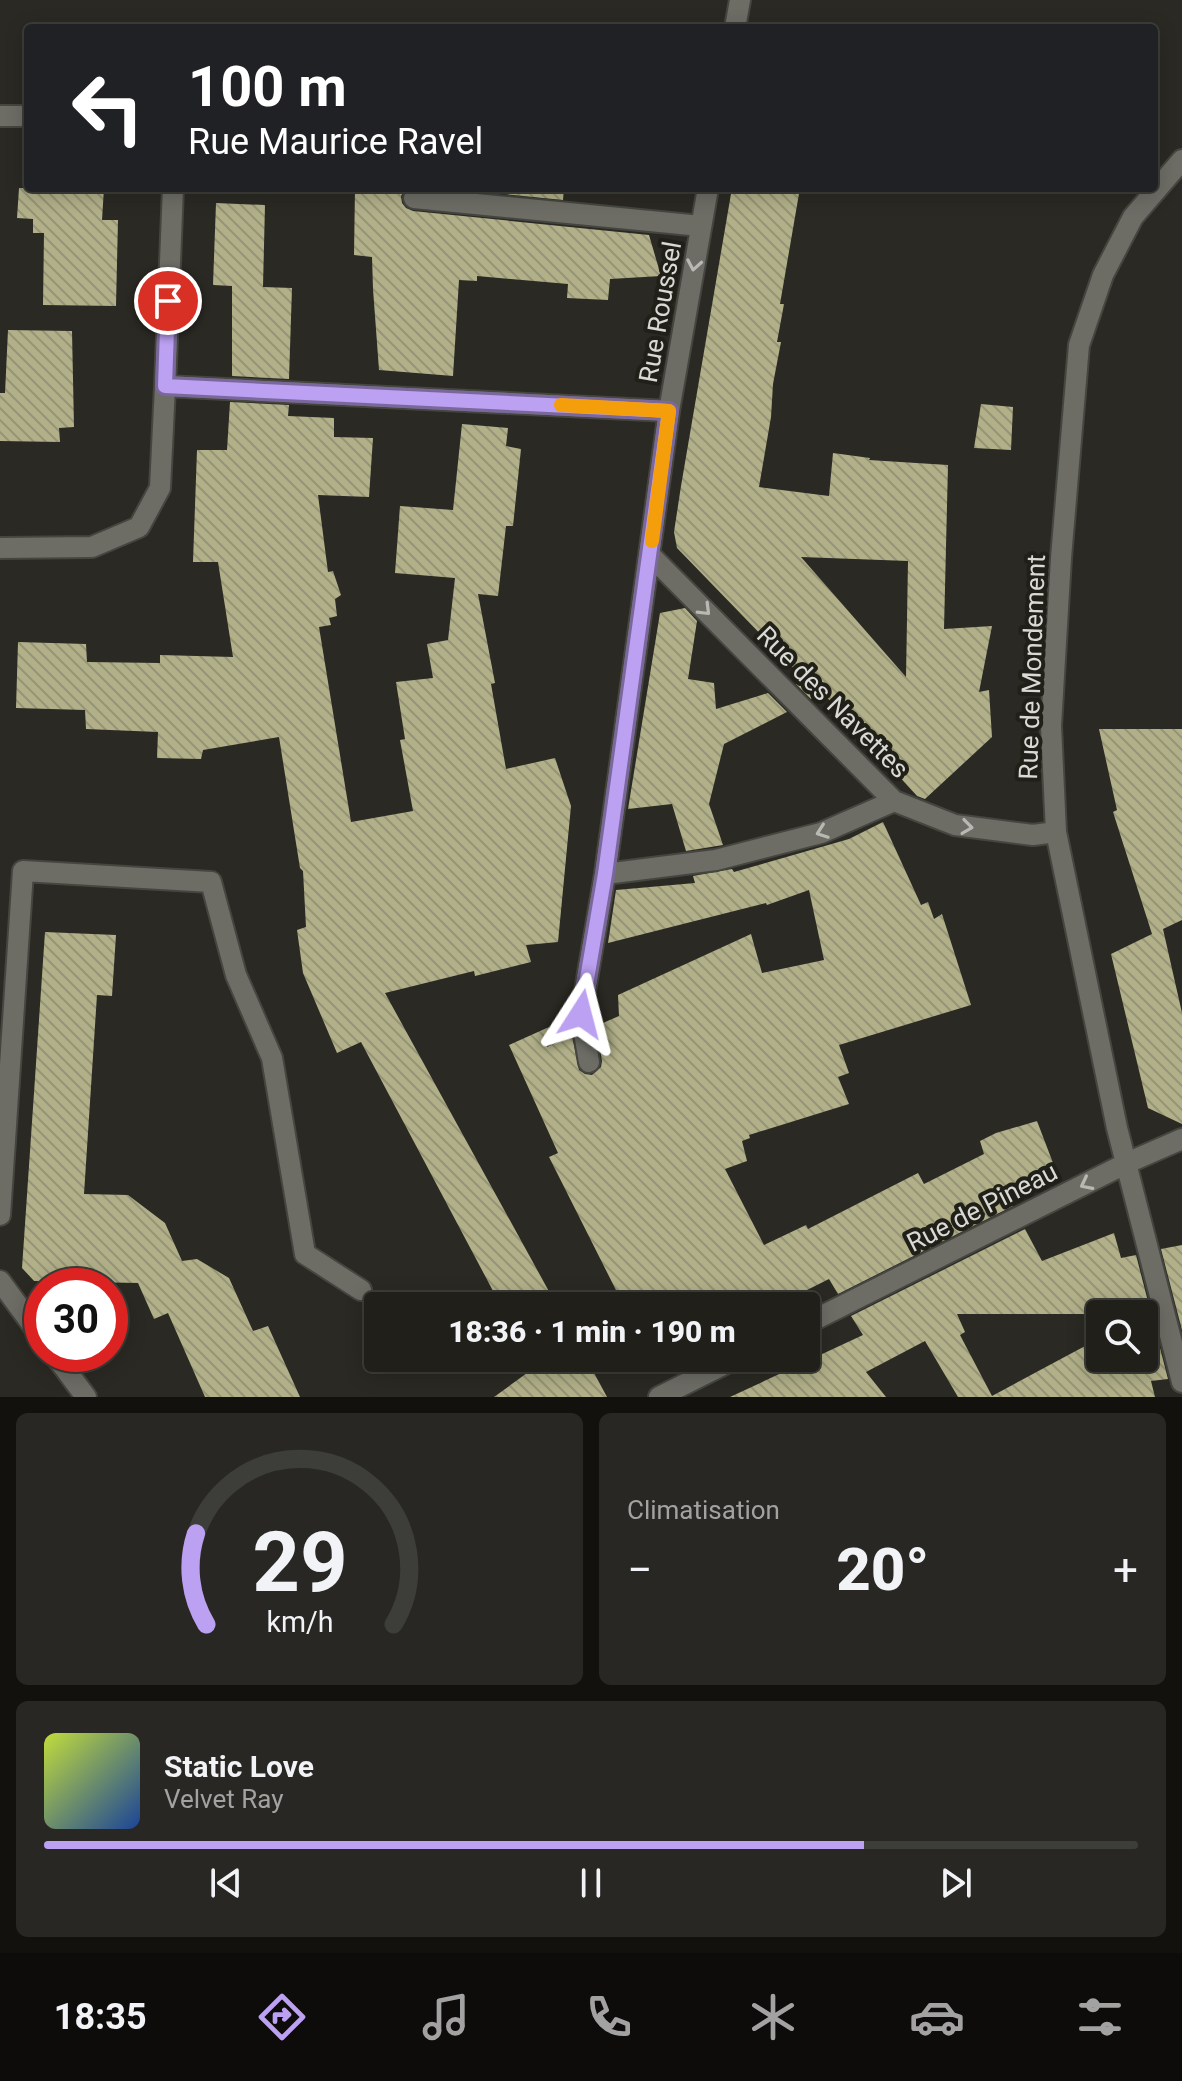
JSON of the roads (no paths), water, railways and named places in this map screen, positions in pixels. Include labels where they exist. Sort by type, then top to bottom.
[{"type":"street","points":[[736,24],[740,0]]},
{"type":"street","points":[[0,116],[24,116]]},
{"type":"street","name":"Rue de Mondement","points":[[1158,188],[1182,160]]},
{"type":"street","points":[[0,548],[92,547],[139,527],[160,488],[173,192]]},
{"type":"street","name":"Rue Roussel","points":[[589,1062],[581,1014],[605,874],[669,411],[707,192]]},
{"type":"street","name":"Rue de Mondement","points":[[1154,192],[1133,217],[1103,275],[1079,345],[1051,726],[1056,832],[1117,1128],[1182,1382]]},
{"type":"street","points":[[414,198],[701,226]]},
{"type":"street","points":[[165,386],[669,411]]},
{"type":"street","name":"Rue des Navettes","points":[[650,555],[894,801],[955,825],[1033,835],[1056,832]]},
{"type":"street","points":[[605,874],[716,860],[821,833],[894,801]]},
{"type":"street","points":[[0,1215],[23,871],[211,882],[236,975],[272,1058],[305,1254],[361,1290]]},
{"type":"street","name":"Rue de Pineau","points":[[820,1317],[1127,1163],[1182,1139]]},
{"type":"street","points":[[0,1281],[24,1314]]},
{"type":"street","points":[[67,1372],[86,1397]]},
{"type":"street","points":[[659,1397],[709,1372]]}]
